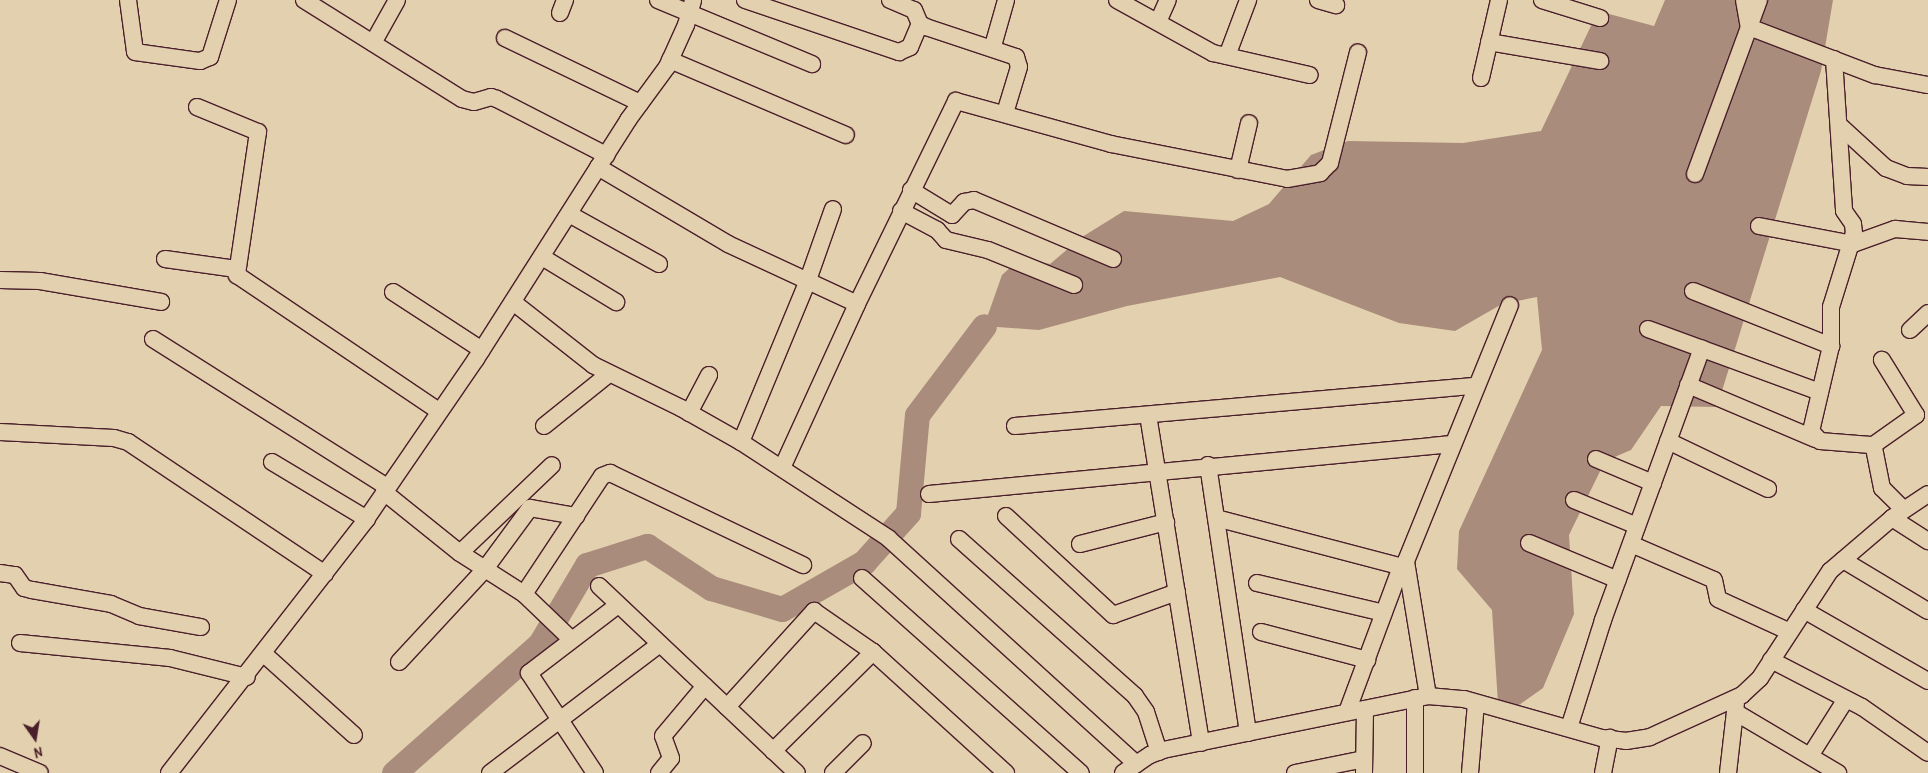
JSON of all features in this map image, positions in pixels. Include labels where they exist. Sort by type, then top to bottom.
[{"type":"street","points":[[128,0],[135,52],[200,61],[210,57],[228,0]]},
{"type":"street","points":[[304,0],[462,100],[474,102],[491,97],[497,99],[602,161],[722,241],[857,304]]},
{"type":"street","points":[[373,43],[398,0]]},
{"type":"street","points":[[658,0],[691,8],[812,64]]},
{"type":"street","points":[[745,0],[899,52],[910,47],[920,24],[914,10],[890,0]]},
{"type":"street","points":[[993,46],[1006,0]]},
{"type":"street","points":[[1117,0],[1208,50],[1310,75]]},
{"type":"street","points":[[1158,22],[1168,0]]},
{"type":"street","points":[[1227,56],[1248,0]]},
{"type":"street","points":[[1318,0],[1336,6]]},
{"type":"street","points":[[1481,78],[1499,0]]},
{"type":"street","points":[[1542,0],[1600,18]]},
{"type":"street","points":[[1744,0],[1748,27]]},
{"type":"street","points":[[1695,174],[1759,0]]},
{"type":"street","points":[[169,773],[264,654],[367,519],[482,350],[602,161],[670,60],[691,8]]},
{"type":"street","points":[[920,24],[1011,53],[1019,62],[1005,113]]},
{"type":"street","points":[[1748,27],[1875,74],[1928,85]]},
{"type":"street","points":[[506,38],[640,104]]},
{"type":"street","points":[[1489,42],[1600,61]]},
{"type":"street","points":[[782,468],[952,104],[962,100],[1111,144],[1287,179],[1313,175],[1326,169],[1330,163],[1358,52]]},
{"type":"street","points":[[1815,439],[1811,431],[1831,346],[1831,307],[1853,244],[1853,224],[1844,211],[1834,59]]},
{"type":"street","points":[[670,60],[846,135]]},
{"type":"street","points":[[197,107],[258,132],[236,269],[242,280],[439,411]]},
{"type":"street","points":[[1238,170],[1249,123]]},
{"type":"street","points":[[1839,125],[1886,168],[1907,176],[1928,177]]},
{"type":"street","points":[[911,190],[952,215],[964,202],[974,200],[1113,259]]},
{"type":"street","points":[[741,442],[808,280],[833,209]]},
{"type":"street","points":[[901,211],[937,230],[946,240],[988,250],[1074,285]]},
{"type":"street","points":[[569,214],[658,264]]},
{"type":"street","points":[[1759,226],[1853,244],[1895,229],[1928,232]]},
{"type":"street","points":[[542,257],[616,302]]},
{"type":"street","points":[[165,258],[236,269]]},
{"type":"street","points":[[0,280],[46,282],[160,302]]},
{"type":"street","points":[[1693,291],[1831,346]]},
{"type":"street","points":[[393,292],[482,350]]},
{"type":"street","points":[[512,302],[609,374],[689,413],[741,442],[888,538],[1130,768],[1159,752],[1422,697],[1476,703],[1610,738],[1626,740],[1650,737],[1736,704],[1760,678],[1830,571],[1898,514],[1928,494]]},
{"type":"street","points":[[1347,712],[1384,613],[1404,568],[1410,547],[1510,305]]},
{"type":"street","points":[[1910,330],[1928,313]]},
{"type":"street","points":[[1648,329],[1820,392]]},
{"type":"street","points":[[153,339],[386,490],[460,553],[524,594],[572,640]]},
{"type":"street","points":[[1569,728],[1618,580],[1702,348]]},
{"type":"street","points":[[1688,385],[1815,439],[1872,446],[1916,415],[1882,360]]},
{"type":"street","points":[[544,426],[609,374]]},
{"type":"street","points":[[689,413],[709,375]]},
{"type":"street","points":[[1015,426],[1476,386]]},
{"type":"street","points":[[1148,415],[1200,743]]},
{"type":"street","points":[[0,432],[114,438],[128,442],[325,574]]},
{"type":"street","points":[[1668,441],[1768,489]]},
{"type":"street","points":[[929,494],[1208,465],[1452,444]]},
{"type":"street","points":[[1872,446],[1882,488],[1898,514],[1928,541]]},
{"type":"street","points":[[1596,459],[1653,483]]},
{"type":"street","points":[[272,462],[367,519]]},
{"type":"street","points":[[460,553],[552,465]]},
{"type":"street","points":[[1208,465],[1248,733]]},
{"type":"street","points":[[524,594],[602,476],[610,473],[803,565]]},
{"type":"street","points":[[1574,500],[1637,526]]},
{"type":"street","points":[[398,662],[485,569],[530,508],[576,516]]},
{"type":"street","points":[[1006,516],[1113,615],[1176,592]]},
{"type":"street","points":[[1216,518],[1404,568]]},
{"type":"street","points":[[1080,544],[1166,522]]},
{"type":"street","points":[[959,539],[1135,696],[1146,712],[1159,752]]},
{"type":"street","points":[[1529,543],[1618,580]]},
{"type":"street","points":[[1631,544],[1710,578],[1716,583],[1718,599],[1790,632]]},
{"type":"street","points":[[1843,560],[1928,611]]},
{"type":"street","points":[[1404,568],[1422,697],[1415,773]]},
{"type":"street","points":[[0,573],[15,575],[24,588],[111,604],[139,616],[201,627]]},
{"type":"street","points":[[862,578],[1081,773]]},
{"type":"street","points":[[1257,583],[1384,613]]},
{"type":"street","points":[[598,586],[797,773]]},
{"type":"street","points":[[589,771],[561,722],[529,674],[618,605]]},
{"type":"street","points":[[1804,610],[1928,680]]},
{"type":"street","points":[[727,707],[814,611],[873,652],[1002,771]]},
{"type":"street","points":[[1261,632],[1367,660]]},
{"type":"street","points":[[20,643],[170,658],[246,677]]},
{"type":"street","points":[[490,773],[561,722],[660,644]]},
{"type":"street","points":[[774,751],[873,652]]},
{"type":"street","points":[[264,654],[354,735]]},
{"type":"street","points":[[1771,660],[1846,699],[1928,753]]},
{"type":"street","points":[[659,773],[671,758],[663,736],[705,686]]},
{"type":"street","points":[[1810,756],[1846,699]]},
{"type":"street","points":[[1470,773],[1476,703]]},
{"type":"street","points":[[1736,704],[1810,756],[1838,773]]},
{"type":"street","points":[[1728,773],[1736,704]]},
{"type":"street","points":[[1295,773],[1364,766],[1365,709]]},
{"type":"street","points":[[1603,773],[1610,738]]},
{"type":"street","points":[[833,773],[864,743]]},
{"type":"street","points":[[0,756],[40,773]]},
{"type":"shaded area","points":[[1665,0],[1833,0],[1821,71],[1717,407],[1661,406],[1631,450],[1605,461],[1569,535],[1574,614],[1543,688],[1499,719],[1492,610],[1457,569],[1459,531],[1542,350],[1537,297],[1502,304],[1455,331],[1399,323],[1280,277],[1127,306],[1039,330],[984,326],[1002,275],[1021,258],[1050,264],[1082,237],[1124,211],[1233,221],[1269,204],[1311,155],[1348,141],[1463,143],[1541,131],[1598,11],[1654,26]]},
{"type":"waterway","points":[[394,773],[540,644],[587,565],[647,546],[711,588],[782,609],[864,562],[908,513],[917,415],[984,326]]}]
